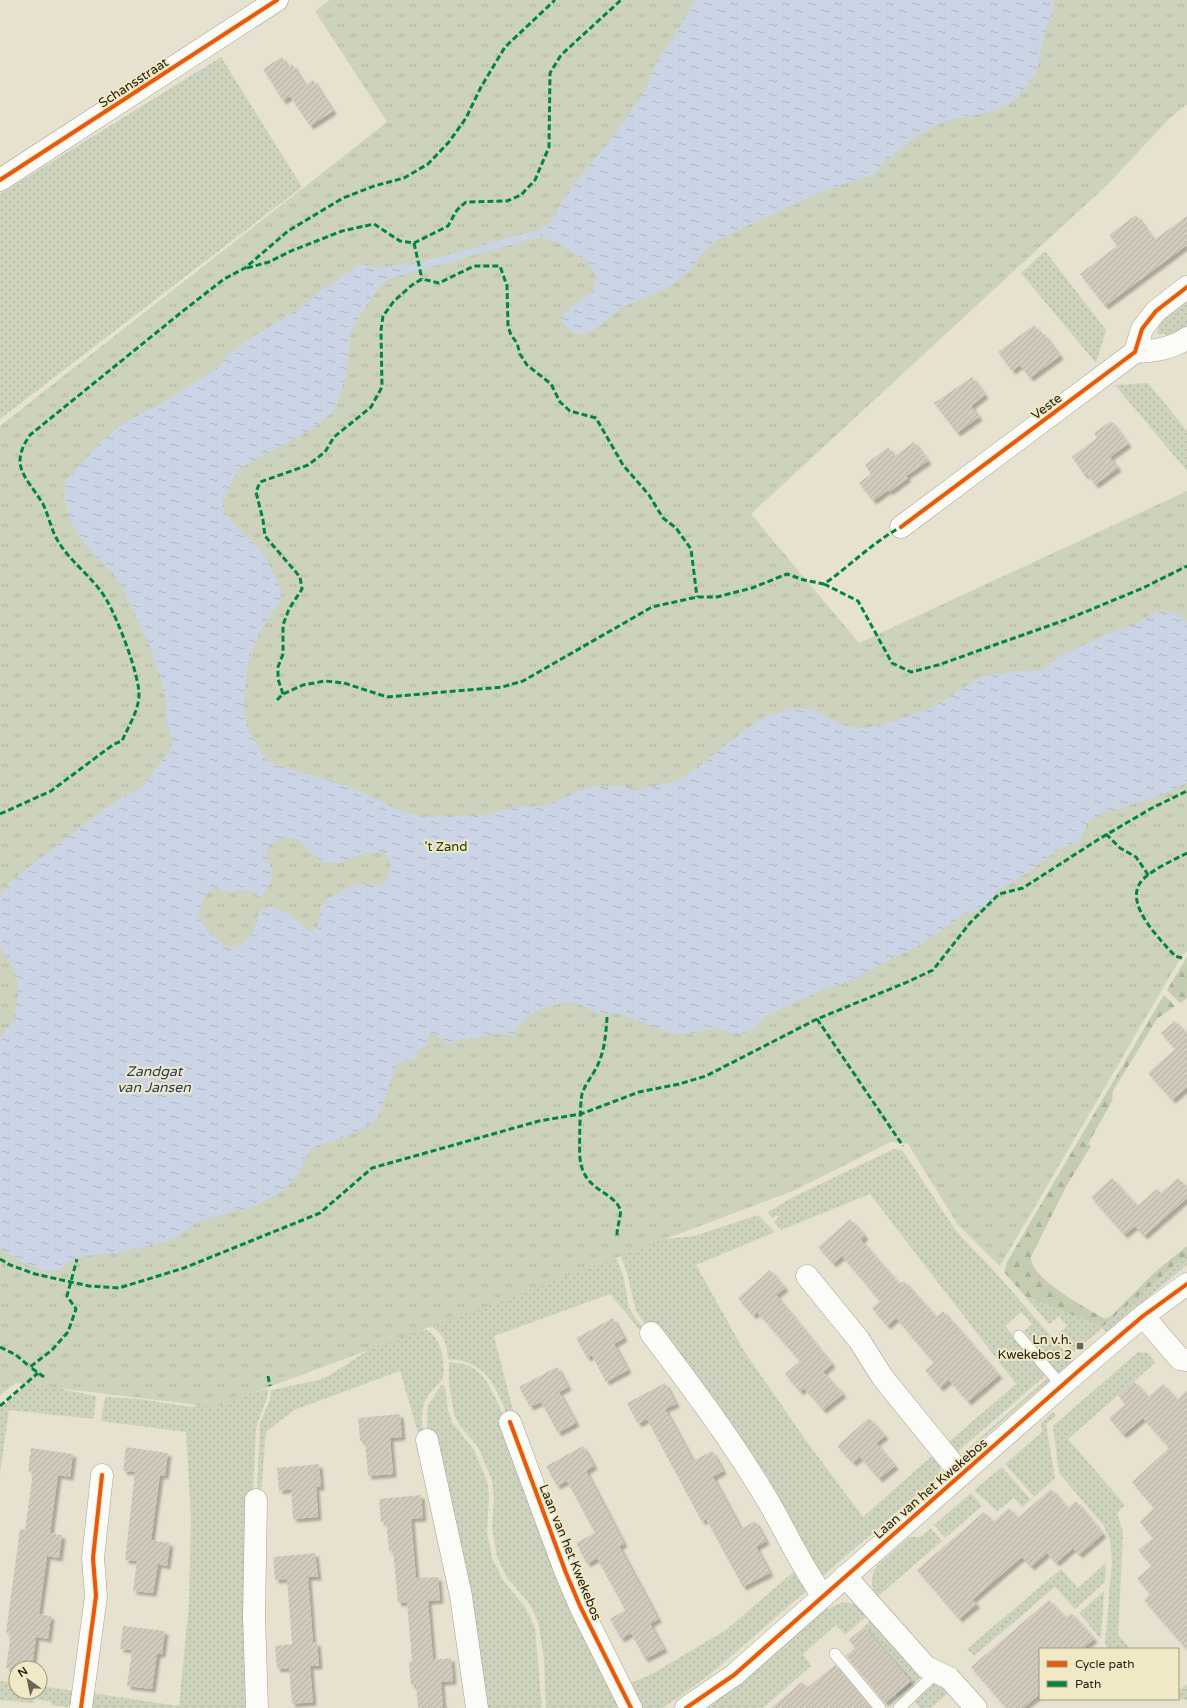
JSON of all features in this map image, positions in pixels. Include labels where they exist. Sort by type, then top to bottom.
[{"type":"street","name":"Schansstraat","points":[[0,180],[277,0]]},
{"type":"street","points":[[1187,288],[1156,311],[1142,329],[1135,352],[1155,351],[1178,344],[1187,338]]},
{"type":"street","name":"Veste","points":[[901,527],[1135,352]]},
{"type":"street","name":"Laan van het Kwekebos","points":[[807,1276],[859,1340],[883,1378],[961,1474]]},
{"type":"street","name":"Laan van het Kwekebos","points":[[686,1708],[734,1675],[961,1474],[1143,1316],[1187,1284]]},
{"type":"street","points":[[1143,1316],[1180,1359],[1187,1360]]},
{"type":"street","points":[[651,1333],[715,1420],[745,1464],[765,1496],[811,1580],[823,1596]]},
{"type":"street","name":"Laan van het Kwekebos","points":[[510,1422],[569,1579],[631,1708]]},
{"type":"street","points":[[427,1440],[461,1596],[478,1708]]},
{"type":"street","points":[[81,1708],[96,1596],[93,1558],[102,1475]]},
{"type":"street","points":[[256,1500],[254,1617],[257,1708]]},
{"type":"street","points":[[845,1576],[926,1667],[949,1678],[976,1708]]},
{"type":"lane","points":[[1019,1336],[1062,1386]]},
{"type":"lane","points":[[835,1654],[880,1708]]},
{"type":"lane","points":[[899,1708],[937,1672]]},
{"type":"green space","name":"'t Zand","points":[[330,0],[1187,0],[1187,104],[1169,119],[1108,184],[751,514],[859,643],[1187,491],[1187,952],[1183,954],[1000,1266],[958,1225],[908,1144],[891,1142],[795,1190],[215,1407],[16,1383],[0,1395],[0,426],[387,122],[315,11]]},
{"type":"green space","points":[[221,57],[302,187],[0,419],[0,194]]},
{"type":"green space","points":[[1045,251],[1106,330],[1096,363],[1021,273]]},
{"type":"green space","points":[[1187,296],[1187,328],[1174,335],[1158,334],[1158,328],[1163,318]]},
{"type":"green space","points":[[1148,383],[1187,431],[1187,471],[1115,385]]},
{"type":"green space","points":[[1187,957],[1187,998],[1180,1003],[1167,990]]},
{"type":"green space","points":[[1164,995],[1175,1006],[1157,1019],[1113,1091],[1112,1101],[1088,1144],[1091,1146],[1066,1187],[1031,1257],[1033,1266],[1049,1283],[1073,1300],[1105,1319],[1111,1316],[1155,1272],[1187,1246],[1187,1255],[1102,1327],[1025,1296],[1004,1272],[1007,1262]]},
{"type":"green space","points":[[894,1149],[903,1151],[956,1231],[995,1272],[1073,1361],[1059,1373],[1024,1331],[1032,1324],[1021,1312],[1005,1326],[1046,1375],[963,1447],[956,1455],[945,1445],[1016,1384],[870,1194],[781,1230],[774,1222],[779,1217],[777,1215],[772,1219],[768,1212],[793,1197]]},
{"type":"green space","points":[[758,1215],[775,1232],[696,1265],[744,1351],[807,1442],[863,1517],[932,1456],[940,1466],[941,1474],[824,1575],[817,1574],[636,1311],[627,1273],[616,1244],[635,1238],[665,1239],[694,1236]]},
{"type":"green space","points":[[612,1247],[623,1275],[629,1308],[643,1329],[640,1330],[610,1294],[494,1336],[514,1414],[508,1417],[494,1385],[488,1377],[472,1364],[448,1359],[444,1339],[438,1331],[428,1325]]},
{"type":"green space","points":[[1187,1255],[1187,1265],[1106,1332],[1102,1328],[1074,1352],[1058,1334],[1067,1326],[1059,1316],[1049,1324],[1025,1296],[1102,1327]]},
{"type":"green space","points":[[427,1330],[439,1344],[444,1373],[442,1380],[425,1401],[422,1410],[422,1426],[424,1435],[419,1436],[400,1371],[294,1410],[266,1432],[261,1492],[257,1492],[260,1423],[270,1400],[271,1390],[319,1380],[332,1374],[397,1331]]},
{"type":"green space","points":[[1138,1352],[1148,1353],[1155,1363],[1068,1439],[1125,1505],[1117,1513],[1123,1533],[1118,1634],[1129,1648],[1108,1648],[1105,1643],[1112,1562],[1110,1540],[1104,1526],[1059,1473],[1053,1426]]},
{"type":"green space","points":[[450,1362],[460,1363],[476,1370],[486,1381],[495,1396],[624,1708],[546,1708],[544,1660],[538,1621],[529,1603],[507,1578],[497,1557],[492,1527],[494,1499],[492,1480],[478,1447],[460,1426],[454,1414],[449,1384]]},
{"type":"green space","points":[[1048,1377],[1050,1380],[962,1456],[960,1456]]},
{"type":"green space","points":[[36,1378],[65,1390],[96,1396],[94,1419],[9,1410],[0,1473],[0,1408]]},
{"type":"green space","points":[[441,1385],[445,1387],[448,1410],[452,1422],[474,1450],[488,1484],[489,1497],[487,1532],[492,1558],[503,1580],[525,1607],[535,1628],[542,1708],[483,1708],[427,1427],[427,1407]]},
{"type":"green space","points":[[268,1389],[268,1395],[256,1428],[253,1492],[251,1708],[91,1708],[91,1693],[179,1706],[189,1604],[191,1518],[186,1432],[101,1421],[105,1397],[139,1399],[191,1407]]},
{"type":"green space","points":[[1053,1412],[1056,1416],[1046,1424],[1055,1478],[1034,1497],[1005,1464],[1042,1432],[1041,1423]]},
{"type":"green space","points":[[1002,1467],[1031,1500],[1022,1507],[1014,1498],[997,1511],[974,1490]]},
{"type":"green space","points":[[971,1493],[982,1506],[945,1538],[934,1525]]},
{"type":"green space","points":[[931,1528],[942,1541],[876,1598],[873,1590],[872,1577],[877,1566],[909,1537],[921,1537]]},
{"type":"green space","points":[[1106,1563],[1105,1582],[1075,1609],[1055,1587],[974,1656],[967,1649],[1061,1569],[1078,1588]]},
{"type":"green space","points":[[798,1568],[806,1583],[806,1591],[714,1671],[682,1695],[662,1708],[638,1708],[626,1685],[652,1674],[726,1630]]},
{"type":"green space","points":[[1104,1591],[1101,1639],[1079,1613]]},
{"type":"green space","points":[[843,1602],[851,1603],[857,1606],[867,1616],[845,1635],[836,1625],[803,1654],[811,1666],[763,1708],[708,1708],[825,1610]]},
{"type":"green space","points":[[871,1620],[921,1677],[898,1697],[895,1694],[911,1681],[864,1627]]},
{"type":"green space","points":[[0,1681],[8,1682],[8,1700],[35,1700],[34,1703],[0,1700]]},
{"type":"green space","points":[[937,1681],[948,1693],[931,1708],[920,1708],[914,1701]]},
{"type":"green space","points":[[1187,1684],[1187,1700],[1179,1699],[1179,1690]]},
{"type":"green space","points":[[48,1687],[75,1691],[73,1702],[68,1707],[51,1705],[51,1702],[40,1700],[48,1700]]},
{"type":"water","points":[[696,0],[1053,0],[1054,8],[1047,24],[1036,74],[1011,103],[991,112],[952,119],[936,125],[909,141],[886,161],[872,176],[830,188],[719,239],[707,248],[685,275],[673,284],[620,309],[594,330],[587,333],[572,331],[562,321],[561,316],[594,291],[596,277],[587,261],[556,242],[540,237],[537,232],[549,224],[569,190],[615,134],[645,91],[657,60],[676,34],[685,16]]},
{"type":"water","name":"Zandgat van Jansen","points":[[360,264],[376,268],[408,264],[413,266],[411,273],[390,278],[381,284],[351,329],[346,373],[340,396],[332,413],[309,431],[242,467],[232,480],[224,499],[224,512],[236,527],[264,554],[281,589],[280,601],[260,631],[252,650],[247,671],[243,708],[247,726],[262,754],[268,761],[275,765],[345,785],[399,810],[422,817],[486,815],[516,807],[546,806],[581,790],[598,786],[632,787],[637,791],[645,787],[656,786],[679,780],[759,720],[790,708],[814,709],[837,723],[851,727],[866,728],[896,721],[934,707],[980,677],[1018,671],[1040,671],[1063,654],[1118,630],[1133,626],[1157,611],[1173,612],[1181,615],[1187,622],[1187,783],[1161,795],[1101,814],[1088,822],[1079,841],[1056,851],[1030,871],[996,891],[991,901],[986,905],[960,917],[922,944],[877,966],[853,980],[818,992],[764,1017],[755,1027],[745,1033],[733,1033],[716,1028],[688,1034],[676,1034],[623,1015],[596,1012],[576,1003],[568,1003],[549,1006],[531,1015],[523,1020],[515,1035],[492,1034],[478,1038],[456,1040],[447,1045],[437,1034],[430,1034],[427,1038],[428,1045],[418,1049],[415,1059],[397,1063],[378,1116],[357,1132],[314,1147],[309,1151],[298,1174],[276,1195],[253,1206],[219,1215],[192,1225],[175,1238],[165,1242],[115,1253],[82,1256],[75,1258],[59,1270],[49,1271],[26,1265],[0,1248],[0,1040],[2,1034],[16,1017],[15,1006],[18,996],[15,971],[0,946],[0,897],[8,884],[20,874],[99,813],[127,794],[141,788],[168,753],[173,740],[167,723],[167,705],[162,682],[149,645],[121,584],[112,572],[96,557],[76,532],[71,523],[64,496],[66,480],[101,442],[120,426],[161,404],[213,371],[238,346],[303,306],[321,291]],"holes":[[[283,838],[298,839],[312,854],[326,863],[343,862],[365,853],[383,852],[389,859],[389,872],[382,885],[358,884],[348,887],[326,900],[321,908],[317,928],[310,932],[287,913],[270,906],[260,912],[249,937],[235,948],[230,949],[209,933],[199,917],[201,907],[208,892],[217,887],[224,892],[239,890],[254,892],[256,895],[261,897],[271,880],[272,874],[267,858],[268,847]]]},
{"type":"building","points":[[282,57],[288,67],[292,64],[305,85],[313,80],[333,111],[310,126],[290,96],[283,101],[263,69]]},
{"type":"building","points":[[1136,215],[1154,240],[1187,216],[1187,245],[1105,306],[1080,274],[1117,246],[1109,235]]},
{"type":"building","points":[[1034,325],[1042,335],[1044,334],[1060,356],[1030,378],[1020,365],[1012,371],[998,352]]},
{"type":"building","points":[[972,377],[985,395],[971,406],[979,417],[957,433],[934,403]]},
{"type":"building","points":[[1111,421],[1128,444],[1110,457],[1118,468],[1095,485],[1087,474],[1085,476],[1072,457],[1097,438],[1094,433]]},
{"type":"building","points":[[914,442],[928,461],[906,476],[908,478],[889,492],[888,490],[873,501],[859,483],[871,474],[865,465],[888,447],[895,456]]},
{"type":"building","points":[[1175,1021],[1187,1034],[1187,1087],[1172,1100],[1148,1073],[1175,1049],[1161,1033]]},
{"type":"building","points":[[1112,1178],[1137,1206],[1157,1189],[1161,1193],[1178,1178],[1187,1188],[1187,1198],[1144,1236],[1135,1226],[1124,1235],[1091,1197]]},
{"type":"building","points":[[850,1219],[865,1236],[861,1240],[899,1284],[904,1281],[936,1317],[943,1311],[999,1375],[968,1402],[949,1380],[940,1388],[925,1370],[934,1363],[896,1318],[887,1326],[872,1308],[880,1301],[842,1256],[833,1264],[818,1247]]},
{"type":"building","points":[[770,1270],[785,1288],[776,1295],[832,1364],[823,1372],[843,1394],[823,1410],[804,1388],[800,1392],[785,1374],[800,1361],[757,1312],[753,1316],[738,1298]]},
{"type":"building","points":[[613,1318],[624,1338],[614,1344],[628,1370],[606,1382],[592,1355],[587,1358],[576,1338]]},
{"type":"building","points":[[557,1367],[568,1387],[559,1392],[576,1423],[558,1433],[541,1402],[530,1407],[519,1387]]},
{"type":"building","points":[[1134,1381],[1148,1397],[1163,1384],[1177,1400],[1187,1390],[1187,1650],[1144,1600],[1150,1594],[1137,1578],[1152,1566],[1138,1550],[1153,1538],[1140,1522],[1154,1508],[1132,1482],[1169,1448],[1143,1418],[1123,1435],[1109,1418],[1125,1404],[1118,1396]]},
{"type":"building","points":[[665,1383],[676,1404],[665,1409],[693,1461],[712,1451],[723,1471],[713,1477],[741,1529],[755,1521],[766,1541],[756,1547],[770,1573],[743,1587],[706,1519],[702,1522],[647,1419],[638,1424],[627,1403]]},
{"type":"building","points":[[400,1414],[402,1437],[390,1438],[393,1474],[368,1476],[365,1441],[360,1441],[358,1418]]},
{"type":"building","points":[[869,1418],[885,1436],[876,1443],[895,1466],[879,1479],[860,1457],[853,1463],[837,1446]]},
{"type":"building","points":[[583,1446],[594,1466],[586,1471],[624,1544],[619,1546],[658,1619],[650,1624],[664,1649],[645,1659],[631,1633],[621,1639],[610,1619],[625,1610],[597,1558],[587,1564],[576,1543],[595,1533],[567,1481],[557,1486],[546,1466]]},
{"type":"building","points":[[126,1447],[168,1453],[165,1476],[160,1475],[151,1540],[170,1543],[167,1566],[158,1564],[153,1593],[133,1591],[137,1561],[125,1560],[135,1472],[123,1471]]},
{"type":"building","points":[[31,1448],[73,1454],[70,1477],[58,1475],[50,1533],[62,1535],[59,1558],[47,1556],[39,1614],[51,1616],[48,1639],[36,1637],[33,1660],[8,1660],[8,1668],[6,1668],[11,1634],[6,1633],[20,1529],[25,1530],[33,1472],[28,1471]]},
{"type":"building","points":[[319,1464],[321,1487],[316,1487],[318,1517],[293,1519],[291,1489],[279,1491],[277,1468]]},
{"type":"building","points":[[1051,1489],[1068,1508],[1076,1501],[1103,1534],[1079,1555],[1073,1548],[1056,1563],[1047,1553],[1031,1567],[1022,1557],[972,1600],[977,1604],[959,1619],[917,1570],[984,1512],[993,1522],[1009,1508],[1018,1518]]},
{"type":"building","points":[[421,1495],[423,1518],[411,1519],[416,1578],[438,1577],[440,1600],[428,1601],[433,1660],[451,1658],[453,1681],[441,1682],[443,1708],[418,1708],[416,1684],[411,1685],[409,1662],[412,1661],[407,1602],[398,1603],[393,1550],[389,1551],[386,1521],[381,1522],[379,1499]]},
{"type":"building","points":[[315,1553],[318,1577],[308,1577],[313,1643],[317,1642],[319,1666],[310,1666],[313,1702],[292,1704],[289,1668],[277,1669],[275,1646],[292,1644],[287,1579],[275,1580],[273,1557]]},
{"type":"building","points":[[1049,1600],[1066,1618],[1071,1613],[1094,1639],[1083,1648],[1039,1648],[1039,1695],[1023,1708],[1006,1708],[971,1667]]},
{"type":"building","points":[[123,1626],[165,1631],[162,1654],[157,1654],[152,1689],[127,1686],[132,1650],[120,1649]]},
{"type":"building","points":[[864,1627],[911,1681],[885,1703],[846,1656],[855,1648],[849,1640]]},
{"type":"building","points":[[835,1665],[871,1708],[771,1708],[802,1682],[807,1688]]},
{"type":"waterway","points":[[413,268],[537,234]]},
{"type":"marked path","points":[[0,814],[51,791],[114,744],[122,741],[135,714],[139,696],[132,661],[122,632],[111,608],[101,591],[63,549],[58,541],[43,504],[22,471],[20,455],[30,435],[183,311],[224,279],[245,268],[288,231],[343,198],[374,186],[404,178],[428,164],[449,142],[466,118],[481,87],[505,47],[555,0]]},
{"type":"marked path","points":[[247,268],[269,262],[291,251],[342,231],[374,224],[400,241],[414,243],[448,226],[457,210],[466,202],[507,201],[521,195],[535,180],[549,147],[550,73],[561,55],[621,0]]},
{"type":"marked path","points":[[414,243],[422,279]]},
{"type":"marked path","points":[[283,694],[278,679],[278,667],[283,654],[283,625],[289,609],[302,589],[300,577],[265,536],[263,520],[256,492],[260,482],[308,465],[325,452],[334,437],[371,407],[382,387],[381,330],[383,316],[394,301],[412,285],[422,279],[439,283],[474,266],[500,266],[507,286],[508,326],[511,335],[517,343],[520,354],[527,365],[551,384],[560,402],[570,411],[596,418],[623,465],[649,495],[663,518],[676,528],[691,549],[697,597]]},
{"type":"marked path","points":[[277,700],[283,694],[303,685],[325,681],[344,683],[387,697],[502,687],[523,681],[652,607],[697,597],[717,597],[752,588],[787,574],[804,580],[824,584],[871,547],[901,527]]},
{"type":"marked path","points":[[824,584],[858,601],[892,663],[911,672],[938,665],[1068,619],[1143,588],[1187,566]]},
{"type":"marked path","points":[[0,1259],[10,1265],[35,1274],[89,1286],[119,1288],[184,1268],[320,1213],[372,1168],[539,1121],[581,1114],[639,1092],[679,1084],[706,1076],[817,1019],[933,970],[970,923],[999,894],[1023,888],[1099,839],[1152,808],[1187,791]]},
{"type":"marked path","points":[[1106,834],[1120,848],[1136,857],[1149,876]]},
{"type":"marked path","points":[[1182,958],[1175,956],[1147,922],[1137,902],[1137,892],[1140,883],[1149,874],[1187,853]]},
{"type":"marked path","points":[[607,1017],[603,1051],[597,1066],[586,1085],[581,1099],[580,1158],[582,1169],[586,1177],[592,1184],[611,1198],[620,1209],[617,1238]]},
{"type":"marked path","points":[[817,1019],[903,1146]]},
{"type":"marked path","points":[[44,1377],[30,1367],[52,1350],[68,1332],[76,1309],[67,1296],[77,1259]]},
{"type":"marked path","points":[[0,1347],[16,1355],[30,1367]]},
{"type":"marked path","points":[[0,1406],[38,1373]]},
{"type":"marked path","points":[[268,1376],[270,1386]]},
{"type":"cycle path","points":[[0,180],[277,0]]},
{"type":"cycle path","points":[[901,527],[1135,352],[1142,329],[1156,311],[1187,287]]},
{"type":"cycle path","points":[[686,1708],[734,1675],[1083,1367],[1143,1316],[1187,1284]]},
{"type":"cycle path","points":[[510,1422],[566,1573],[580,1606],[631,1708]]},
{"type":"cycle path","points":[[81,1708],[96,1596],[93,1558],[102,1475]]},
{"type":"place","name":"Ln v.h. Kwekebos 2","points":[[1080,1346]]}]
